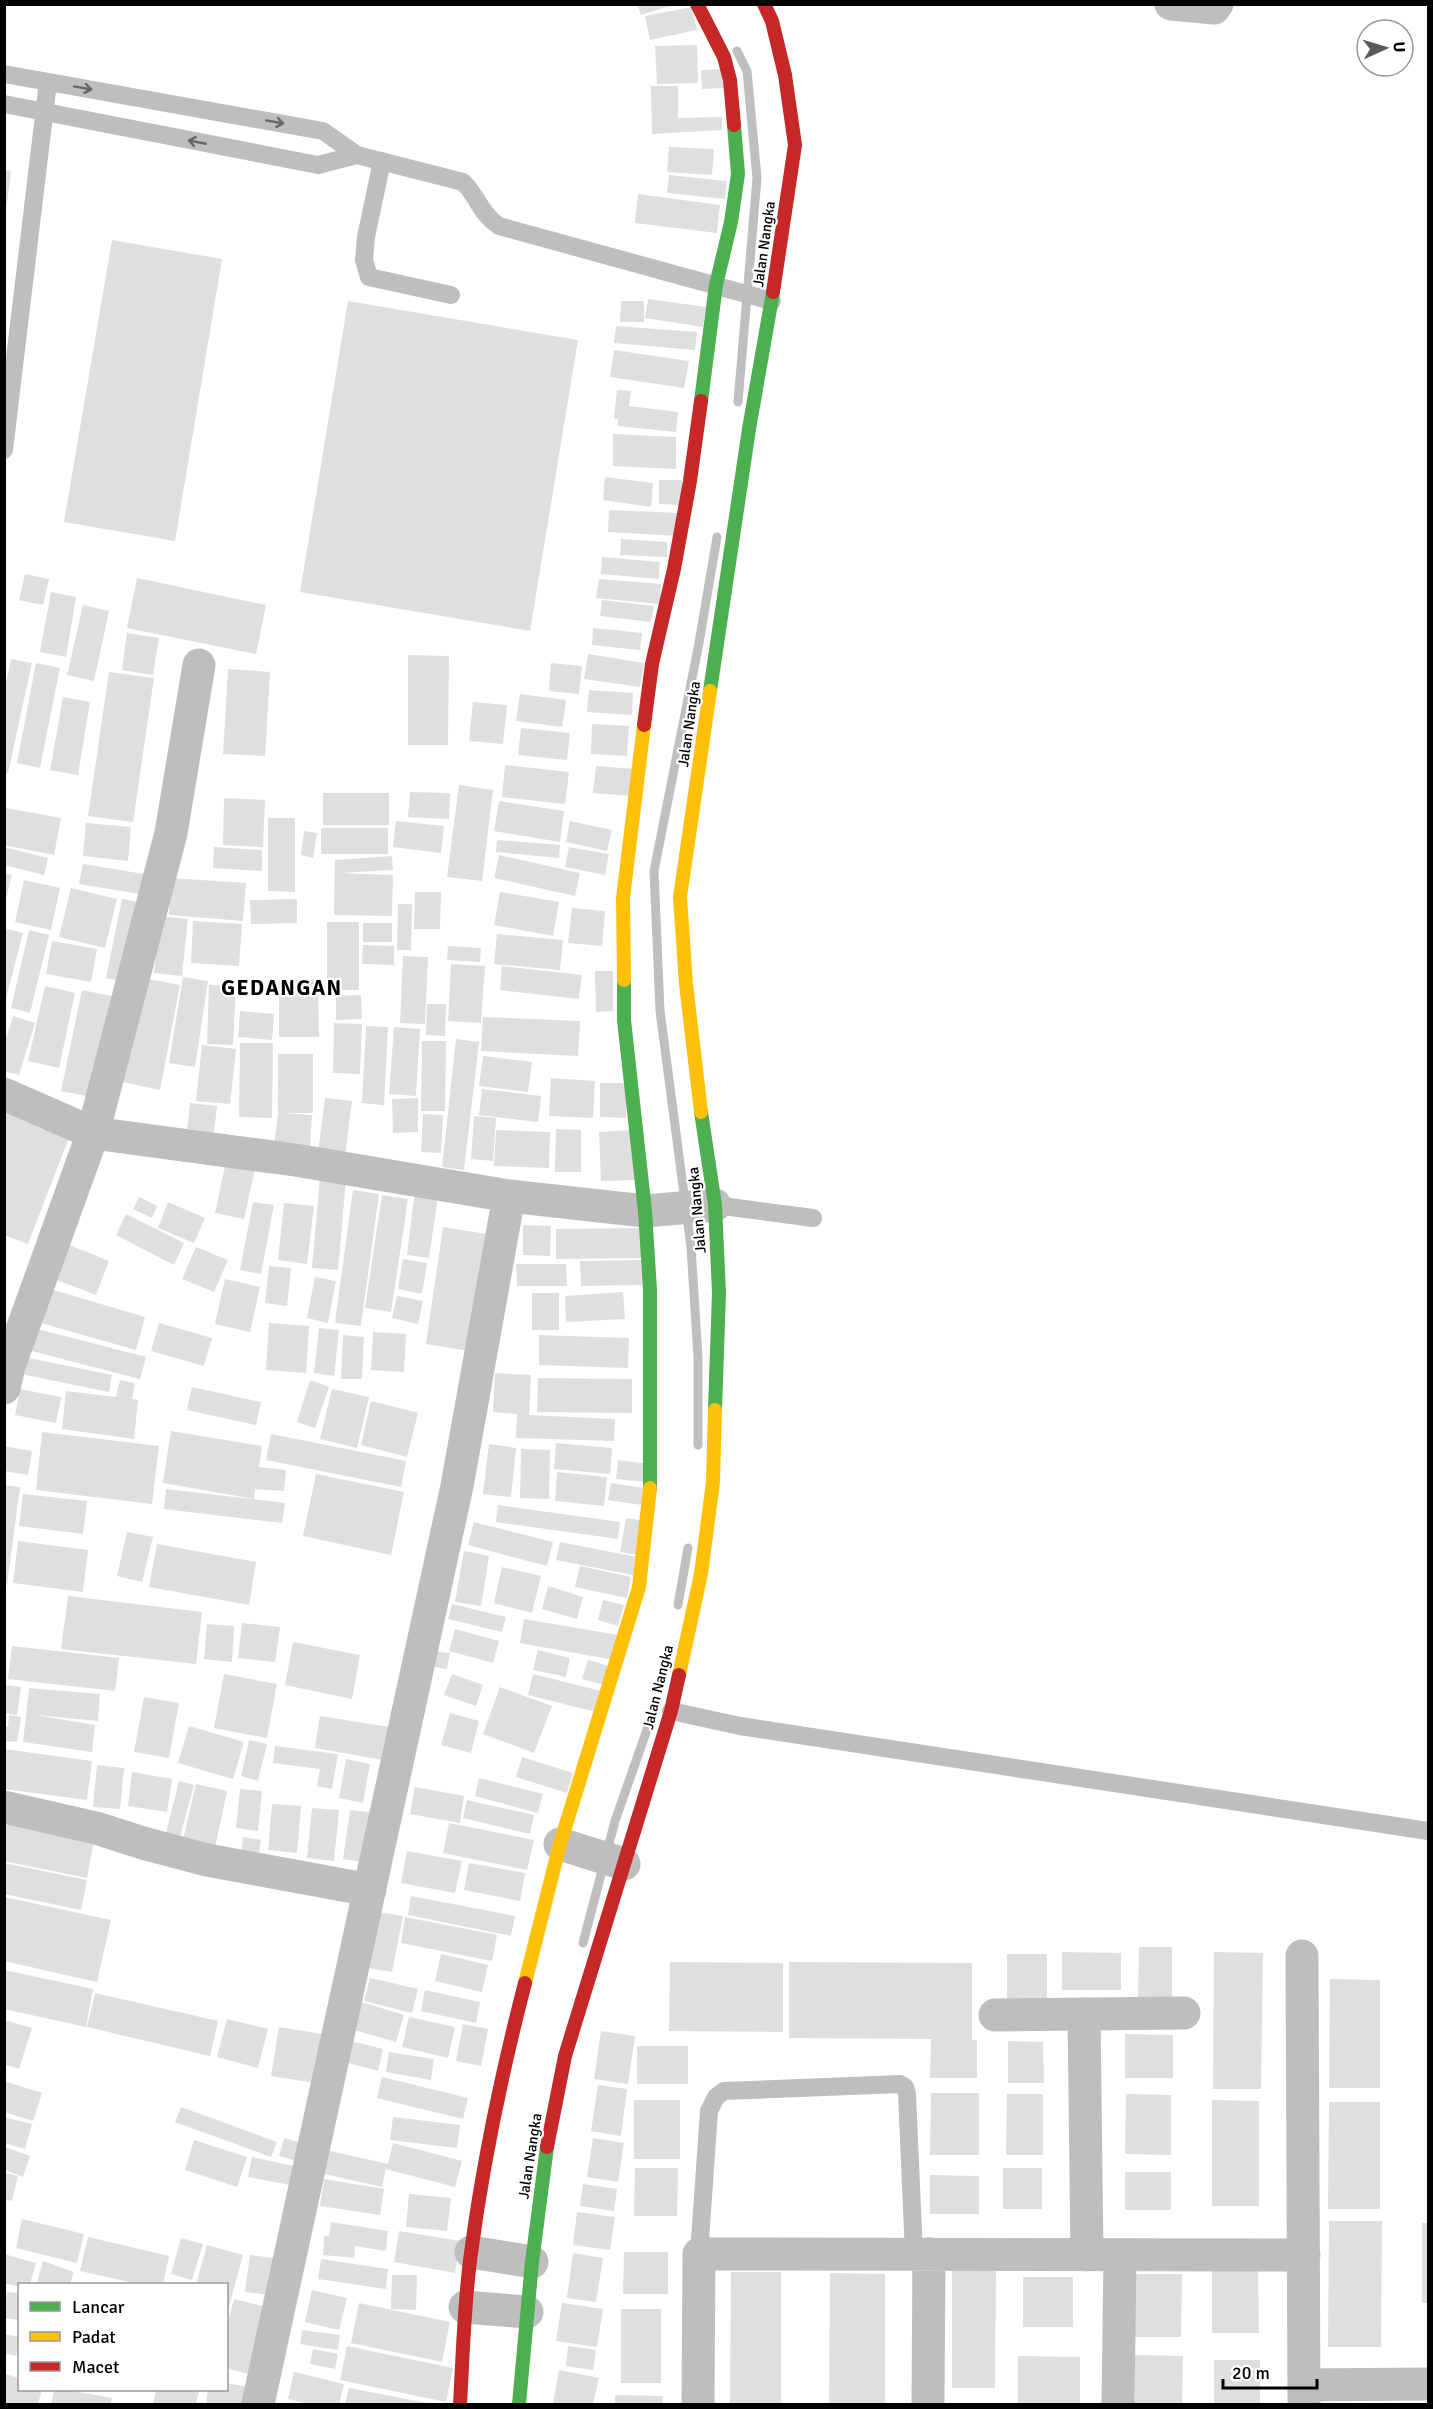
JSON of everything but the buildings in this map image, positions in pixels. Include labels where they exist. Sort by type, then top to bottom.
[{"type":"street","points":[[460,2404],[477,2253],[501,2076],[639,1587],[651,1474],[650,1290],[676,1209],[624,1020],[623,898],[652,664],[674,569],[690,481],[738,174],[730,80],[724,57],[697,4]]},
{"type":"street","name":"Jalan Nangka","points":[[519,2404],[529,2261],[547,2148],[565,2056],[617,1862],[671,1711],[701,1574],[713,1482],[719,1293],[676,1209],[693,1053],[680,897],[768,300],[795,145],[785,75],[772,21],[765,4]]},
{"type":"street","points":[[1172,4],[1200,9],[1214,8],[1217,4]]},
{"type":"street","points":[[4,1388],[9,1366],[93,1133],[171,833],[199,665]]},
{"type":"street","points":[[4,1094],[93,1133],[295,1160],[509,1196],[676,1209]]},
{"type":"street","points":[[258,2404],[457,1486],[509,1196]]},
{"type":"street","points":[[4,1807],[96,1828],[207,1860],[370,1890]]},
{"type":"street","points":[[565,1845],[617,1862]]},
{"type":"street","points":[[1302,1956],[1304,2395],[1428,2384]]},
{"type":"street","points":[[995,2015],[1184,2013]]},
{"type":"street","points":[[1084,2014],[1087,2255]]},
{"type":"street","points":[[477,2253],[529,2261]]},
{"type":"street","points":[[698,2404],[699,2254],[1304,2255]]},
{"type":"street","points":[[922,2254],[928,2404]]},
{"type":"street","points":[[1118,2404],[1120,2255]]},
{"type":"street","points":[[471,2308],[525,2311]]},
{"type":"lane","points":[[4,74],[323,131],[357,155],[464,182],[473,193],[480,209],[499,226],[768,300]]},
{"type":"lane","points":[[4,450],[48,82]]},
{"type":"lane","points":[[4,105],[318,165],[357,155]]},
{"type":"lane","points":[[382,162],[366,237],[364,260],[369,277],[451,295]]},
{"type":"lane","points":[[676,1209],[813,1218]]},
{"type":"lane","points":[[671,1711],[740,1726],[1428,1831]]},
{"type":"lane","points":[[699,2254],[709,2111],[716,2097],[724,2091],[900,2084],[905,2087],[907,2094],[922,2254]]},
{"type":"waterway","points":[[737,51],[747,71],[757,178],[738,402]]},
{"type":"waterway","points":[[698,1445],[698,1357],[691,1247],[660,1011],[654,871],[699,643],[717,537]]},
{"type":"waterway","points":[[678,1605],[688,1548]]},
{"type":"waterway","points":[[583,1943],[615,1821],[656,1704]]},
{"type":"traffic: fast","points":[[701,401],[716,285],[731,222],[738,174],[734,125]]},
{"type":"traffic: fast","points":[[710,691],[749,429],[773,292]]},
{"type":"traffic: fast","points":[[624,980],[624,1020],[645,1211],[650,1290],[650,1488]]},
{"type":"traffic: fast","points":[[701,1112],[715,1205],[719,1293],[715,1410]]},
{"type":"traffic: fast","points":[[519,2404],[532,2262],[547,2147]]},
{"type":"traffic: slow","points":[[701,1112],[686,984],[680,897],[710,691]]},
{"type":"traffic: slow","points":[[624,980],[623,898],[644,725]]},
{"type":"traffic: slow","points":[[679,1675],[701,1574],[713,1482],[715,1410]]},
{"type":"traffic: slow","points":[[525,1983],[560,1844],[639,1587],[650,1488]]},
{"type":"traffic: jam","points":[[697,4],[724,57],[730,80],[734,125]]},
{"type":"traffic: jam","points":[[764,4],[772,21],[785,75],[795,145],[773,292]]},
{"type":"traffic: jam","points":[[644,725],[652,664],[674,569],[690,481],[701,401]]},
{"type":"traffic: jam","points":[[547,2147],[565,2056],[671,1711],[679,1675]]},
{"type":"traffic: jam","points":[[460,2404],[467,2291],[481,2185],[525,1983]]},
{"type":"district","name":"GEDANGAN","points":[[282,988]]}]
